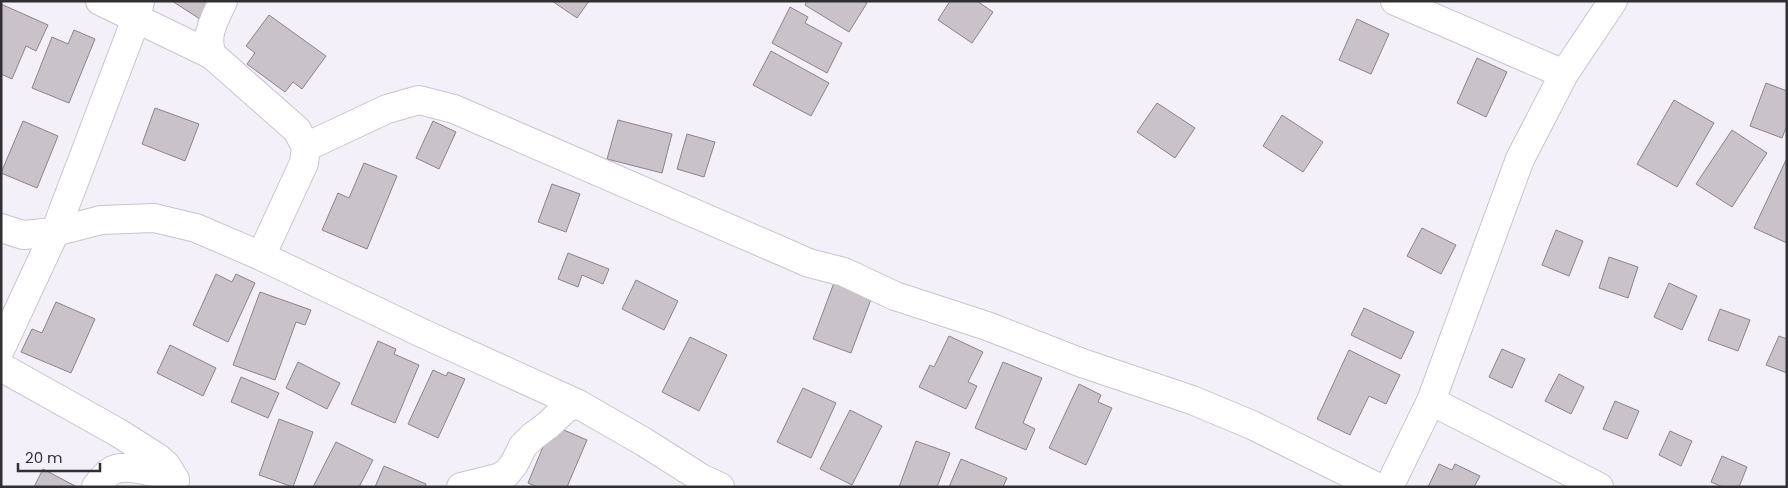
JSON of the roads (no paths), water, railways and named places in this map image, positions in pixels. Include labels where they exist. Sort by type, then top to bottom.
[{"type":"street","points":[[100,1],[138,10],[212,55],[297,130],[306,147],[304,163],[261,256]]},
{"type":"street","points":[[212,55],[208,46],[208,35],[223,1]]},
{"type":"street","points":[[1395,1],[1564,74]]},
{"type":"street","points":[[1389,487],[1431,401],[1520,159],[1564,74],[1613,1]]},
{"type":"street","points":[[1,348],[55,232],[138,10]]},
{"type":"street","points":[[306,147],[387,109],[419,100],[454,109],[809,263],[844,272],[894,296],[987,326],[1082,363],[1192,400],[1252,425],[1377,487]]},
{"type":"street","points":[[1,228],[23,234],[55,232],[101,220],[154,218],[196,228],[261,256],[424,334],[578,404],[701,478],[720,487]]},
{"type":"street","points":[[1,367],[117,432],[158,458],[166,465],[179,483]]},
{"type":"street","points":[[1431,401],[1599,487]]},
{"type":"street","points":[[461,487],[506,474],[514,464],[523,446],[532,437],[566,408],[578,404]]},
{"type":"street","points":[[96,487],[102,478],[115,469],[139,469],[179,483]]}]
